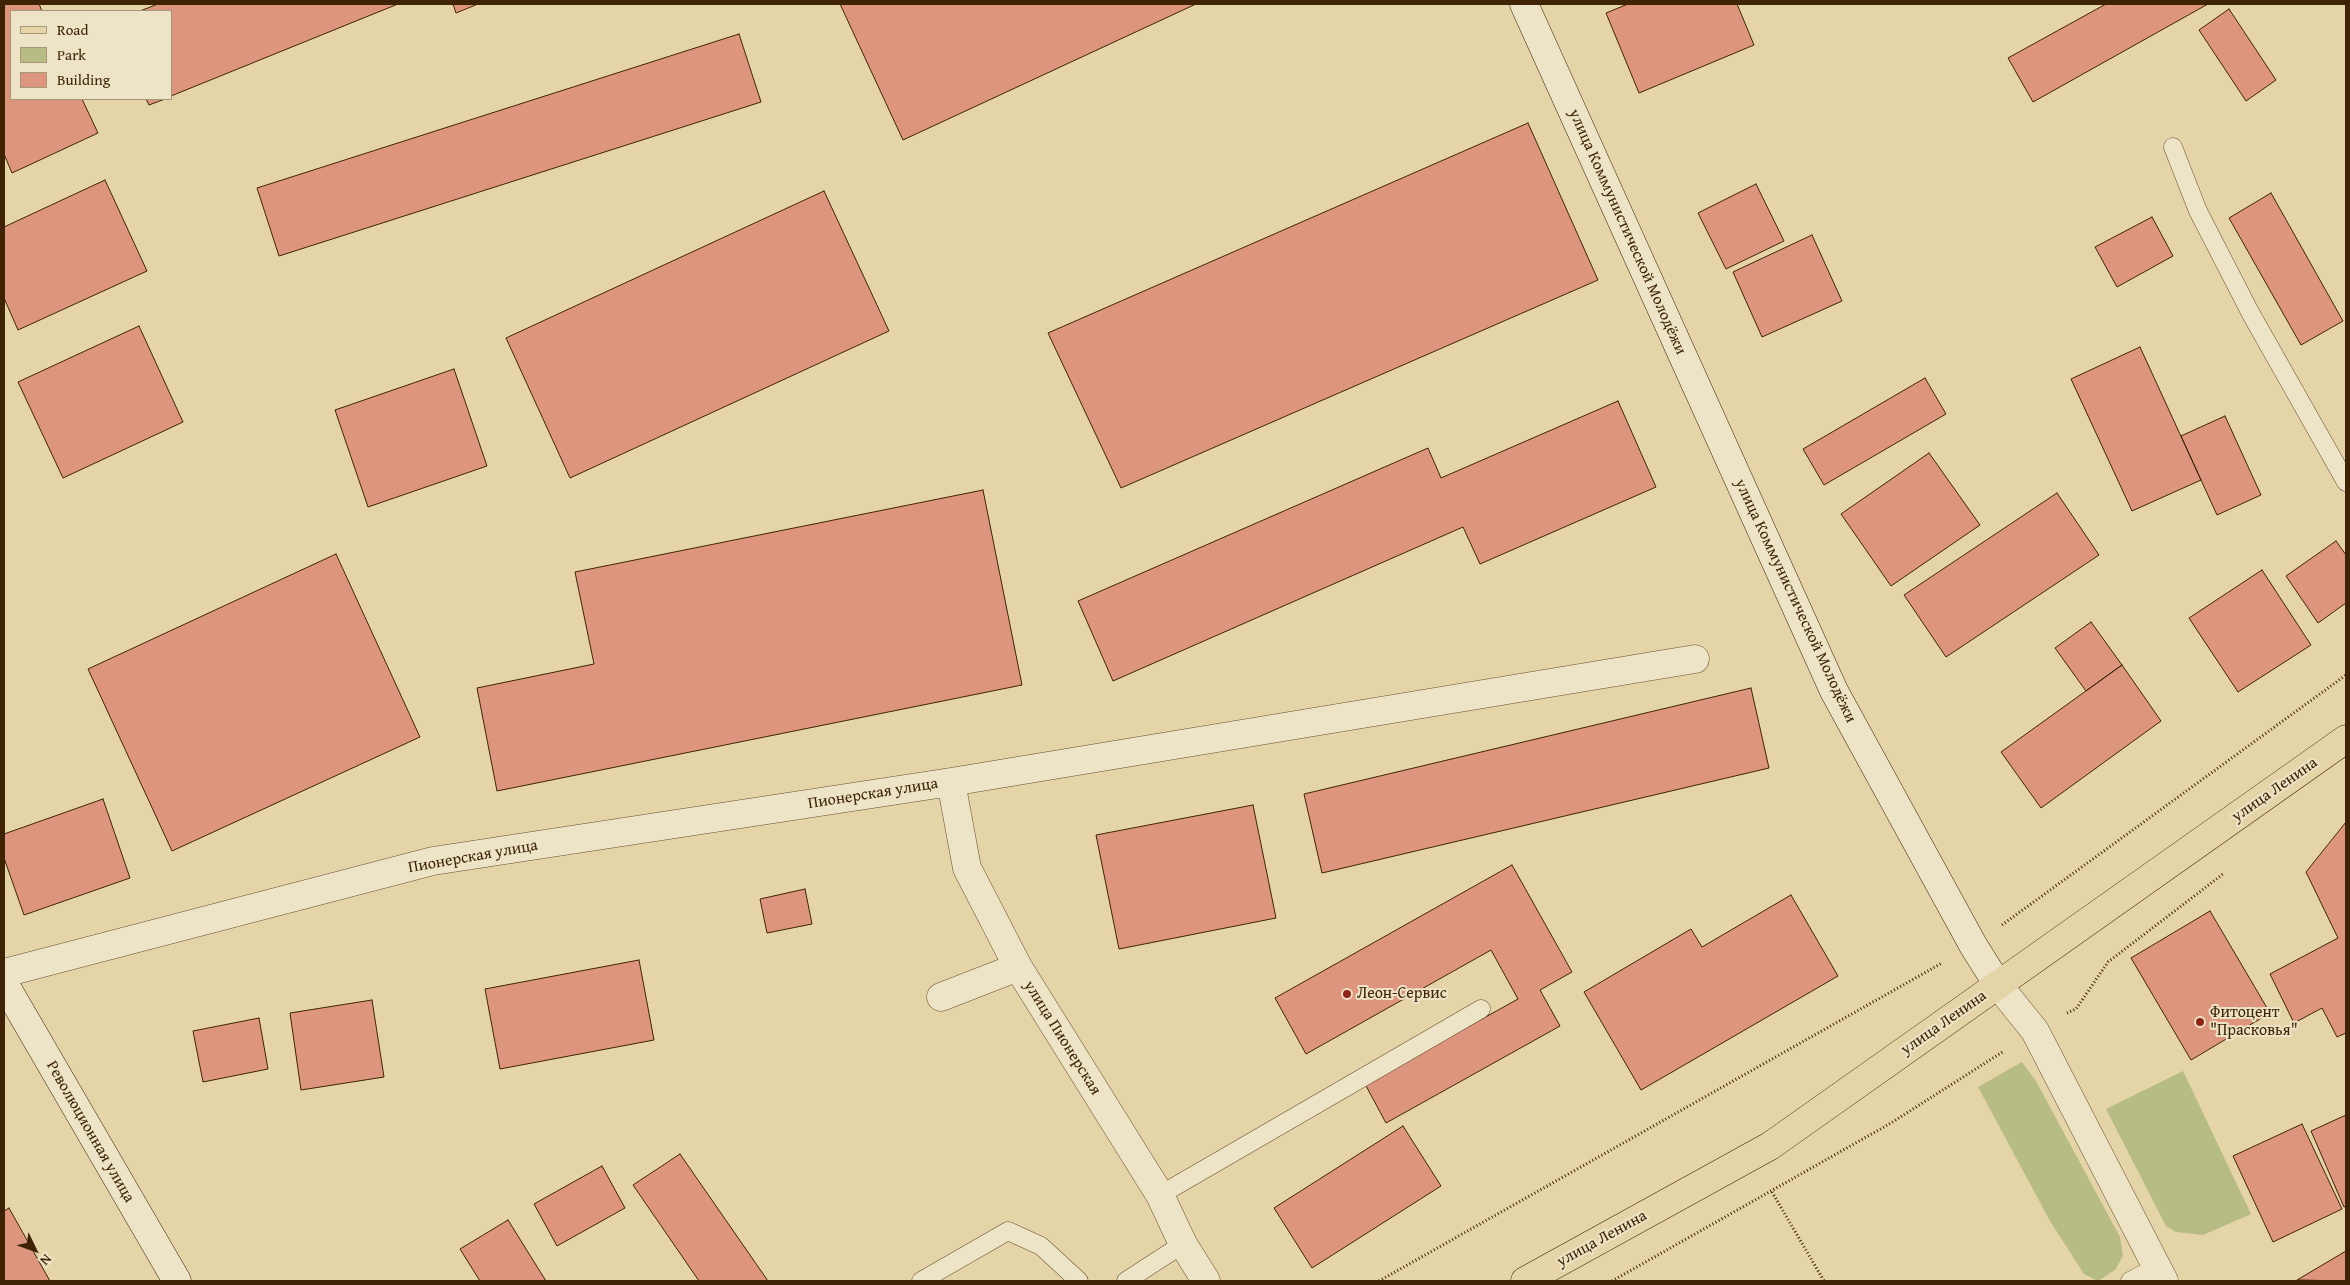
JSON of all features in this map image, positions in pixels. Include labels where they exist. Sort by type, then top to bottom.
[{"type":"main road","name":"улица Ленина","points":[[1525,1281],[1770,1146],[2346,739]]},
{"type":"street","name":"улица Коммунистической Молодёжи","points":[[1524,4],[1834,691],[1973,945],[1998,985],[2035,1031],[2160,1274]]},
{"type":"street","name":"Пионерская улица","points":[[4,973],[433,861],[951,782],[1695,659]]},
{"type":"street","name":"улица Пионерская","points":[[951,782],[967,868],[1018,967],[1160,1195],[1183,1244],[1206,1281]]},
{"type":"street","points":[[942,997],[1018,967]]},
{"type":"street","name":"Революционная улица","points":[[4,983],[177,1281]]},
{"type":"lane","points":[[2173,147],[2198,211],[2251,314],[2346,482]]},
{"type":"lane","points":[[1160,1195],[1481,1009]]},
{"type":"lane","points":[[921,1281],[1008,1231],[1041,1246],[1079,1281]]},
{"type":"lane","points":[[1126,1281],[1183,1244]]},
{"type":"lane","points":[[2130,1281],[2160,1274]]},
{"type":"path","points":[[1379,1281],[1973,945],[2047,894],[2346,675]]},
{"type":"path","points":[[1612,1281],[1891,1124],[2035,1031],[2076,1009],[2108,962],[2231,868]]},
{"type":"path","points":[[1772,1192],[1824,1281]]},
{"type":"green space","points":[[2022,1062],[2036,1081],[2120,1237],[2123,1256],[2115,1270],[2098,1281],[2084,1274],[2050,1221],[1978,1087]]},
{"type":"green space","points":[[2183,1071],[2251,1214],[2203,1235],[2176,1232],[2166,1226],[2106,1109]]},
{"type":"building","points":[[4,4],[39,4],[42,10],[10,10],[10,100],[82,100],[98,133],[12,173],[4,154]]},
{"type":"building","points":[[158,4],[398,4],[172,96],[172,10],[143,10]]},
{"type":"building","points":[[453,4],[478,4],[456,13]]},
{"type":"building","points":[[840,4],[1196,4],[903,140]]},
{"type":"building","points":[[1628,4],[1737,4],[1754,45],[1639,93],[1606,13]]},
{"type":"building","points":[[2106,4],[2208,4],[2033,102],[2008,58]]},
{"type":"building","points":[[2229,9],[2276,80],[2246,101],[2199,30]]},
{"type":"building","points":[[739,34],[761,102],[279,256],[257,188]]},
{"type":"building","points":[[146,100],[162,100],[149,105]]},
{"type":"building","points":[[1528,123],[1598,280],[1121,488],[1048,333]]},
{"type":"building","points":[[105,180],[147,271],[18,330],[4,298],[4,227]]},
{"type":"building","points":[[1756,184],[1784,241],[1726,269],[1698,213]]},
{"type":"building","points":[[824,191],[889,331],[570,478],[506,338]]},
{"type":"building","points":[[2271,193],[2343,321],[2301,345],[2229,218]]},
{"type":"building","points":[[2152,217],[2173,256],[2117,287],[2095,247]]},
{"type":"building","points":[[1812,235],[1842,301],[1762,337],[1733,272]]},
{"type":"building","points":[[139,326],[183,422],[63,478],[18,382]]},
{"type":"building","points":[[2140,347],[2201,480],[2132,511],[2071,379]]},
{"type":"building","points":[[454,369],[487,466],[368,507],[335,410]]},
{"type":"building","points":[[1925,378],[1946,414],[1824,485],[1803,449]]},
{"type":"building","points":[[1618,401],[1656,487],[1480,564],[1463,527],[1113,681],[1078,601],[1428,448],[1441,478]]},
{"type":"building","points":[[2225,416],[2261,495],[2217,515],[2181,436]]},
{"type":"building","points":[[1929,453],[1980,525],[1891,586],[1841,514]]},
{"type":"building","points":[[983,490],[1022,685],[497,791],[477,688],[594,664],[575,572]]},
{"type":"building","points":[[2057,493],[2099,555],[1946,657],[1904,595]]},
{"type":"building","points":[[2336,541],[2346,555],[2346,603],[2318,623],[2286,576]]},
{"type":"building","points":[[336,554],[420,737],[172,851],[88,669]]},
{"type":"building","points":[[2262,570],[2311,645],[2238,692],[2189,618]]},
{"type":"building","points":[[2091,622],[2122,665],[2086,691],[2055,648]]},
{"type":"building","points":[[2122,665],[2161,721],[2041,808],[2001,752]]},
{"type":"building","points":[[1751,688],[1769,768],[1322,873],[1304,794]]},
{"type":"building","points":[[103,799],[130,878],[24,915],[4,858],[4,834]]},
{"type":"building","points":[[1253,805],[1276,918],[1119,949],[1096,835]]},
{"type":"building","points":[[2346,822],[2346,1033],[2337,1037],[2322,1008],[2294,1023],[2270,974],[2338,938],[2306,872]]},
{"type":"building","name":"Леон-Сервис","points":[[1512,865],[1572,972],[1540,990],[1560,1026],[1386,1123],[1365,1084],[1518,999],[1491,950],[1306,1054],[1275,998]]},
{"type":"building","points":[[805,889],[812,924],[767,933],[760,899]]},
{"type":"building","points":[[1791,895],[1838,976],[1641,1090],[1584,992],[1691,929],[1702,947]]},
{"type":"building","points":[[2210,911],[2270,1013],[2191,1060],[2131,958]]},
{"type":"building","points":[[639,960],[654,1040],[500,1069],[485,989]]},
{"type":"building","points":[[372,1000],[384,1077],[301,1090],[290,1013]]},
{"type":"building","points":[[259,1018],[268,1069],[203,1082],[193,1031]]},
{"type":"building","points":[[2346,1115],[2346,1206],[2344,1207],[2311,1131]]},
{"type":"building","points":[[2302,1124],[2342,1209],[2273,1242],[2233,1156]]},
{"type":"building","points":[[1403,1126],[1441,1186],[1312,1268],[1274,1208]]},
{"type":"building","points":[[680,1154],[768,1281],[699,1281],[633,1185]]},
{"type":"building","points":[[602,1166],[625,1208],[557,1246],[534,1204]]},
{"type":"building","points":[[9,1208],[50,1281],[4,1281],[4,1211]]},
{"type":"building","points":[[508,1220],[546,1281],[480,1281],[460,1249]]},
{"type":"building","points":[[2346,1251],[2346,1281],[2297,1280]]},
{"type":"place","name":"Леон-Сервис","points":[[1347,994]]},
{"type":"place","name":"Фитоцент \"Прасковья\"","points":[[2200,1022]]}]
